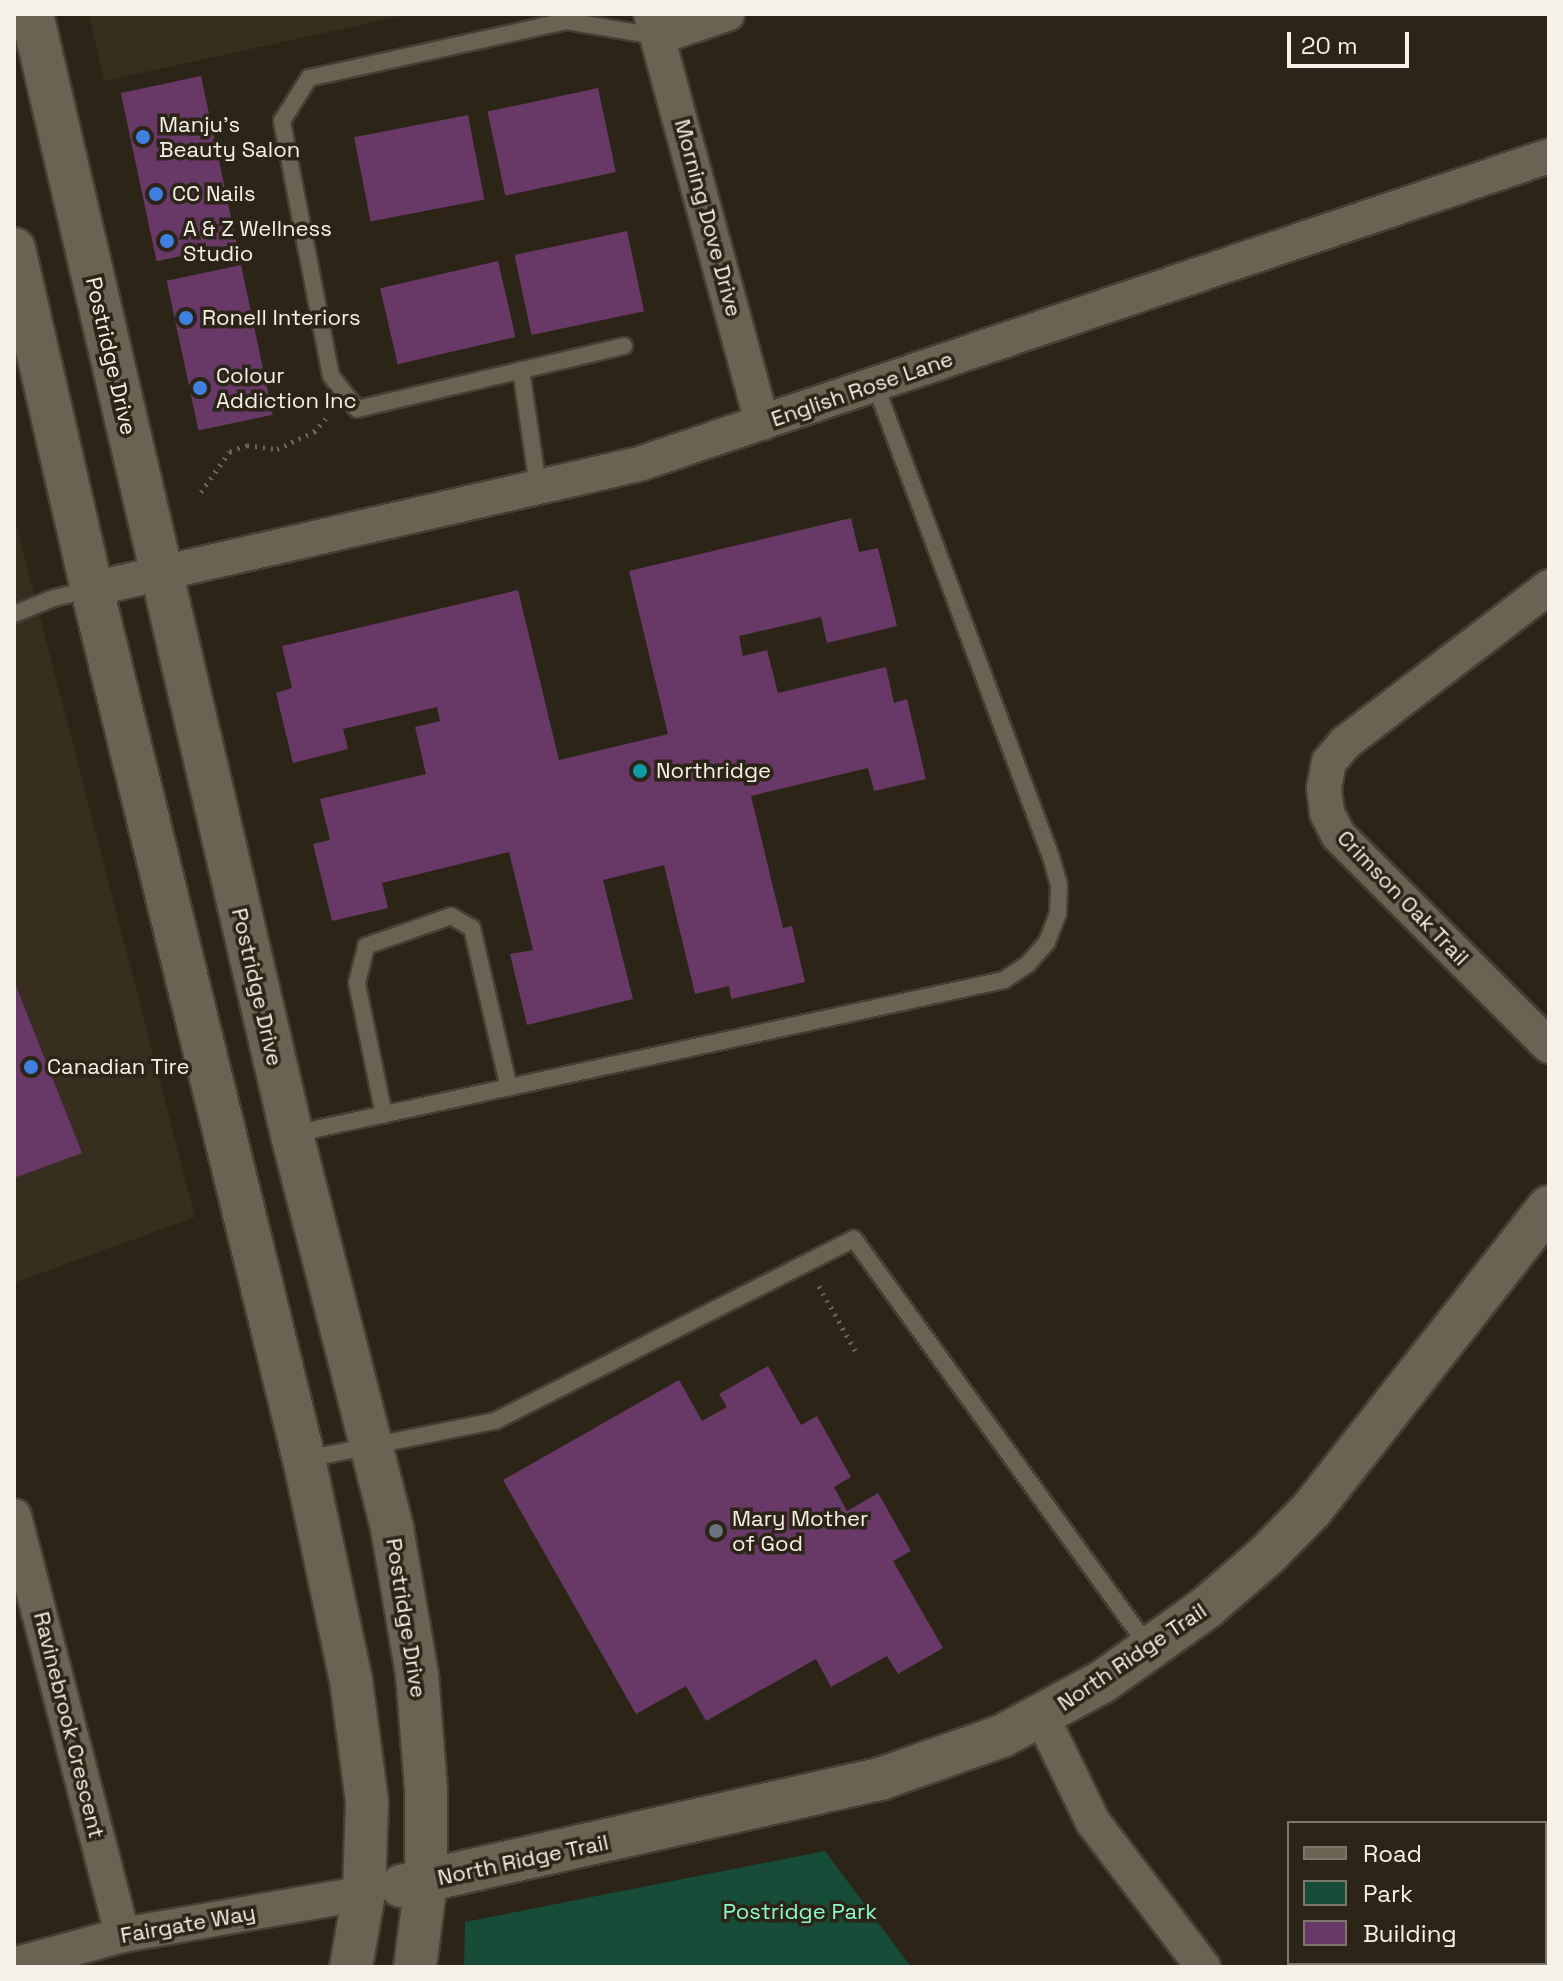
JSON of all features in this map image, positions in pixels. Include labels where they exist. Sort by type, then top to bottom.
[{"type":"street","name":"Postridge Drive","points":[[32,14],[292,1135],[392,1528],[417,1674],[426,1789],[426,1882],[415,1967]]},
{"type":"street","points":[[655,25],[727,14]]},
{"type":"street","name":"Morning Dove Drive","points":[[655,25],[762,423]]},
{"type":"street","name":"English Rose Lane","points":[[92,589],[639,464],[1549,156]]},
{"type":"street","points":[[14,249],[92,589],[304,1459],[351,1680],[367,1802],[364,1893],[351,1967]]},
{"type":"street","name":"Crimson Oak Trail","points":[[1549,587],[1345,743],[1329,762],[1324,788],[1327,813],[1338,835],[1549,1046]]},
{"type":"street","name":"North Ridge Trail","points":[[364,1893],[426,1882],[880,1779],[1002,1736],[1042,1717],[1150,1649],[1207,1607],[1267,1555],[1312,1509],[1549,1207]]},
{"type":"street","name":"Ravinebrook Crescent","points":[[14,1516],[122,1935]]},
{"type":"street","points":[[1042,1717],[1093,1822],[1203,1967]]},
{"type":"street","name":"Fairgate Way","points":[[14,1965],[122,1935],[364,1893]]},
{"type":"lane","points":[[624,346],[357,409],[331,376],[282,121],[309,78],[566,21],[655,25]]},
{"type":"lane","points":[[521,370],[538,487]]},
{"type":"lane","points":[[292,1135],[1004,980],[1028,964],[1047,942],[1058,914],[1059,900],[1059,885],[1051,857],[875,384]]},
{"type":"lane","points":[[14,614],[54,598],[92,589]]},
{"type":"lane","points":[[384,1115],[357,983],[366,946],[451,916],[472,928],[509,1088]]},
{"type":"lane","points":[[304,1459],[495,1421],[854,1239],[1150,1649]]},
{"type":"path","points":[[201,492],[230,451],[247,445],[277,449],[314,432],[345,395]]},
{"type":"path","points":[[807,1264],[857,1354]]},
{"type":"shaded area","points":[[89,14],[410,14],[104,81]]},
{"type":"shaded area","points":[[14,516],[195,1217],[14,1283]]},
{"type":"green space","name":"Postridge Park","points":[[825,1851],[911,1967],[464,1967],[465,1922]]},
{"type":"building","points":[[201,76],[237,244],[157,261],[121,93]]},
{"type":"building","points":[[598,88],[616,172],[505,196],[487,111]]},
{"type":"building","points":[[468,115],[484,199],[371,222],[354,137]]},
{"type":"building","points":[[627,231],[644,311],[532,335],[515,255]]},
{"type":"building","points":[[498,261],[516,337],[398,364],[380,288]]},
{"type":"building","points":[[241,265],[273,415],[198,430],[167,281]]},
{"type":"building","name":"Northridge","points":[[851,518],[859,552],[878,548],[897,626],[827,643],[821,617],[739,636],[743,656],[767,650],[778,693],[886,667],[894,703],[907,699],[926,779],[874,791],[868,768],[751,796],[783,928],[792,926],[805,982],[731,999],[729,986],[695,994],[664,865],[603,880],[633,999],[527,1025],[510,954],[533,950],[509,852],[382,883],[388,908],[332,921],[313,844],[330,840],[320,799],[426,774],[415,727],[440,721],[437,707],[343,729],[348,749],[293,763],[276,693],[292,688],[282,646],[518,590],[559,760],[668,734],[629,571]]},
{"type":"building","name":"Canadian Tire","points":[[14,981],[82,1153],[14,1178]]},
{"type":"building","name":"Mary Mother of God","points":[[768,1366],[801,1425],[817,1416],[851,1477],[834,1487],[847,1511],[878,1493],[911,1551],[893,1561],[943,1648],[898,1674],[887,1656],[831,1687],[816,1659],[706,1721],[686,1686],[636,1714],[503,1480],[679,1380],[702,1421],[727,1407],[719,1394]]},
{"type":"place","name":"Manju's Beauty Salon","points":[[143,137]]},
{"type":"place","name":"CC Nails","points":[[156,194]]},
{"type":"place","name":"A & Z Wellness Studio","points":[[167,241]]},
{"type":"place","name":"Ronell Interiors","points":[[186,318]]},
{"type":"place","name":"Colour Addiction Inc","points":[[200,388]]},
{"type":"place","name":"Northridge","points":[[640,771]]},
{"type":"place","name":"Canadian Tire","points":[[31,1067]]},
{"type":"place","name":"Mary Mother of God","points":[[716,1531]]}]
